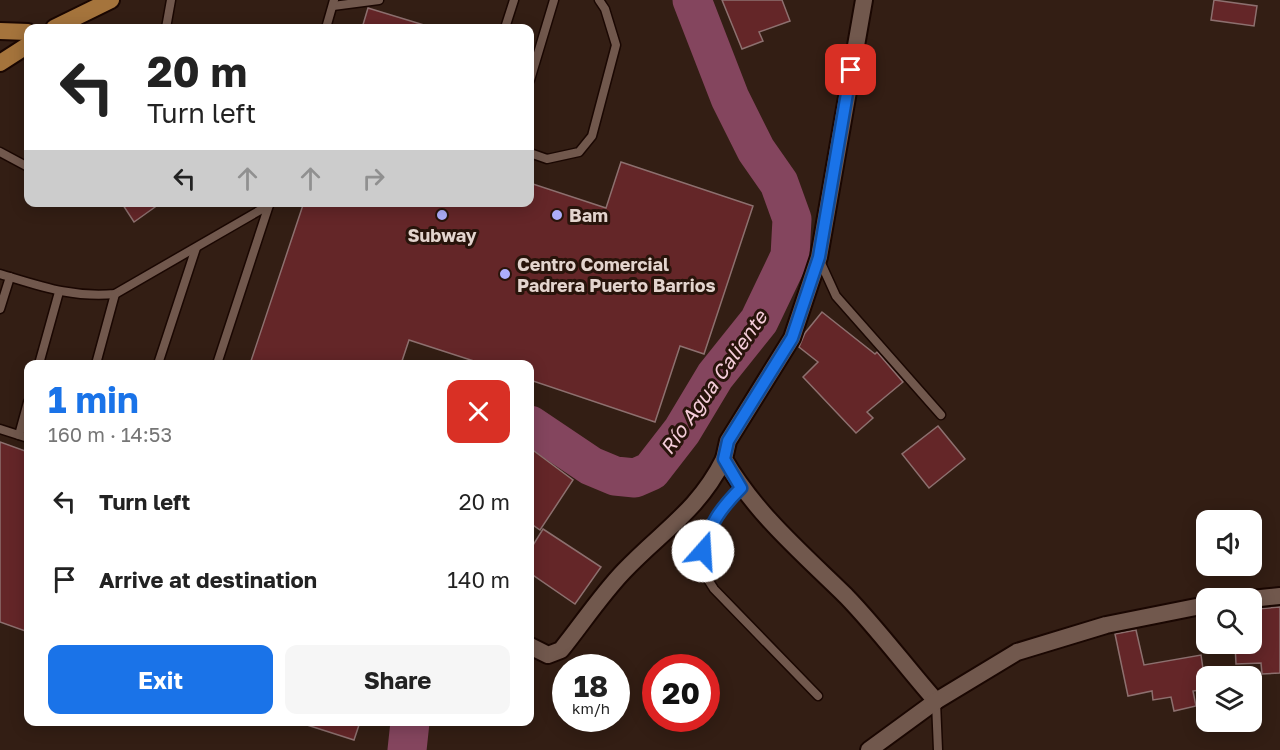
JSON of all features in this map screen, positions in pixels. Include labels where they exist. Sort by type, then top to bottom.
[{"type":"main road","points":[[62,24],[111,0]]},
{"type":"main road","points":[[0,31],[24,32]]},
{"type":"main road","points":[[0,63],[24,48]]},
{"type":"street","points":[[534,648],[548,655],[561,650],[624,571],[683,517],[711,485],[724,459],[728,441],[792,338],[819,257],[864,0]]},
{"type":"street","points":[[724,459],[741,488],[776,529],[848,598],[936,702]]},
{"type":"street","points":[[1262,598],[1280,596]]},
{"type":"street","points":[[869,750],[936,702],[1017,652],[1106,626],[1196,606]]},
{"type":"lane","points":[[167,24],[171,0]]},
{"type":"lane","points":[[327,24],[331,2],[379,0]]},
{"type":"lane","points":[[506,24],[514,0]]},
{"type":"lane","points":[[534,67],[554,0]]},
{"type":"lane","points":[[534,154],[547,159],[579,152],[592,136],[616,45],[605,9],[599,0]]},
{"type":"lane","points":[[0,152],[24,165]]},
{"type":"lane","points":[[0,274],[59,292],[88,297],[115,294],[265,207]]},
{"type":"lane","points":[[218,360],[269,207]]},
{"type":"lane","points":[[159,360],[196,248]]},
{"type":"lane","points":[[819,257],[836,296],[941,414]]},
{"type":"lane","points":[[0,309],[10,277]]},
{"type":"lane","points":[[40,360],[59,292]]},
{"type":"lane","points":[[97,360],[115,294]]},
{"type":"lane","points":[[0,429],[24,436]]},
{"type":"lane","points":[[741,488],[719,511],[707,535],[700,567],[714,589],[818,696]]},
{"type":"lane","points":[[936,702],[938,750]]},
{"type":"building","points":[[722,0],[782,0],[790,21],[759,32],[763,41],[742,49]]},
{"type":"building","points":[[1214,0],[1257,6],[1254,26],[1211,20]]},
{"type":"building","points":[[368,8],[421,24],[363,24]]},
{"type":"building","name":"Centro Comercial Padrera Puerto Barrios","points":[[621,162],[753,206],[704,354],[680,346],[655,422],[534,381],[534,360],[471,360],[409,340],[402,360],[251,360],[302,207],[534,207],[534,184],[606,208]]},
{"type":"building","points":[[124,207],[155,207],[134,222]]},
{"type":"building","points":[[822,312],[875,354],[877,352],[903,382],[867,412],[873,418],[856,433],[803,377],[818,362],[799,347],[805,333]]},
{"type":"building","points":[[938,426],[965,459],[929,488],[902,454]]},
{"type":"building","points":[[0,442],[24,451],[24,631],[0,622]]},
{"type":"building","points":[[534,451],[573,480],[540,530],[534,526]]},
{"type":"building","points":[[543,529],[601,567],[575,604],[534,576],[534,544]]},
{"type":"building","points":[[1280,607],[1280,673],[1262,674],[1261,663],[1236,664],[1236,654],[1262,654],[1262,609]]},
{"type":"building","points":[[1136,630],[1144,665],[1201,655],[1203,666],[1196,666],[1196,691],[1193,691],[1196,706],[1174,711],[1171,697],[1153,700],[1152,691],[1128,696],[1115,634]]},
{"type":"building","points":[[310,726],[359,726],[354,740]]},
{"type":"waterway","name":"Río Agua Caliente","points":[[534,428],[591,466],[615,476],[635,478],[651,471],[682,431],[715,376],[759,321],[790,256],[792,219],[779,183],[756,150],[730,98],[692,0]]},
{"type":"waterway","name":"Río Agua Caliente","points":[[407,750],[410,726]]},
{"type":"place","name":"Subway","points":[[442,215]]},
{"type":"place","name":"Bam","points":[[557,215]]},
{"type":"place","name":"Centro Comercial Padrera Puerto Barrios","points":[[505,274]]},
{"type":"route","points":[[703,551],[707,535],[719,511],[741,488],[724,459],[728,441],[792,338],[819,257],[851,70]]}]
